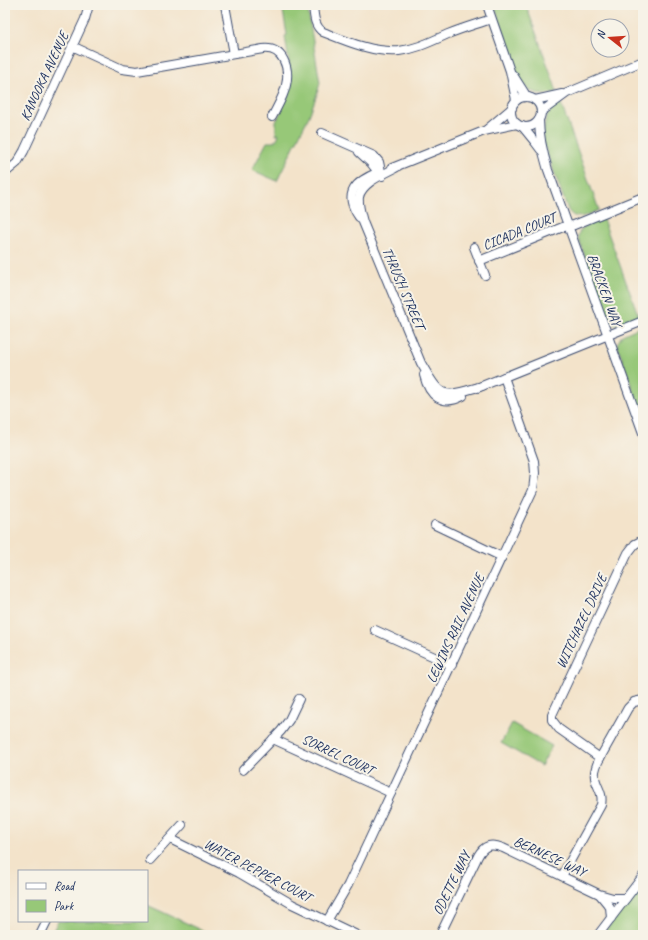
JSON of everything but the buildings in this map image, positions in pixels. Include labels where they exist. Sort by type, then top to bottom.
[{"type":"street","name":"KANOOKA AVENUE","points":[[5,173],[12,168],[21,157],[85,18],[89,5]]},
{"type":"street","points":[[225,5],[234,54]]},
{"type":"street","points":[[313,5],[316,24],[319,30],[356,45],[393,51],[407,50],[423,46],[450,34],[492,19]]},
{"type":"street","points":[[484,131],[512,108],[516,100],[510,71],[487,5]]},
{"type":"street","points":[[72,46],[115,66],[129,70],[146,70],[268,49],[278,52],[284,59],[286,85],[272,117]]},
{"type":"street","points":[[536,100],[567,93],[643,61]]},
{"type":"street","points":[[510,71],[527,96],[539,103],[540,116]]},
{"type":"street","points":[[322,134],[354,149],[367,158],[380,173],[484,131],[520,125],[532,126],[540,116],[567,93]]},
{"type":"street","points":[[516,100],[527,96]]},
{"type":"street","points":[[512,108],[512,117],[520,125]]},
{"type":"street","name":"BRACKEN WAY","points":[[540,116],[539,134],[543,154],[643,434]]},
{"type":"street","name":"BRACKEN WAY","points":[[520,125],[543,154]]},
{"type":"street","name":"THRUSH STREET","points":[[380,173],[361,191],[359,203],[362,222],[421,363],[429,388],[440,399],[451,400],[459,398],[482,386],[643,321]]},
{"type":"street","name":"CICADA COURT","points":[[479,261],[643,197]]},
{"type":"street","name":"CICADA COURT","points":[[474,247],[485,275]]},
{"type":"street","name":"LEWINS RAIL AVENUE","points":[[331,923],[530,497],[535,482],[531,452],[504,377]]},
{"type":"street","points":[[435,525],[502,557]]},
{"type":"street","name":"WITCHAZEL DRIVE","points":[[600,758],[558,729],[552,720],[554,709],[628,553],[635,544],[643,540]]},
{"type":"street","points":[[375,630],[452,665]]},
{"type":"street","name":"SORREL COURT","points":[[243,770],[285,726],[299,699]]},
{"type":"street","points":[[562,876],[601,805],[601,795],[595,780],[594,771],[628,708],[634,702],[643,700]]},
{"type":"street","name":"SORREL COURT","points":[[273,739],[391,793]]},
{"type":"street","points":[[150,860],[182,825]]},
{"type":"street","name":"WATER PEPPER COURT","points":[[170,839],[239,873],[292,904],[357,935]]},
{"type":"street","name":"BERNESE WAY","points":[[488,845],[503,848],[599,894],[618,899],[626,898]]},
{"type":"street","name":"ODETTE WAY","points":[[440,935],[478,856],[484,847],[488,845]]},
{"type":"street","points":[[598,935],[643,876]]},
{"type":"street","name":"BERNESE WAY","points":[[599,894],[610,907],[611,918]]},
{"type":"street","points":[[40,935],[46,922]]},
{"type":"green space","points":[[282,5],[307,5],[320,83],[309,116],[277,181],[252,170],[267,142],[273,142],[277,139],[279,134],[276,135],[276,122],[288,96],[292,83]]},
{"type":"green space","points":[[494,5],[526,5],[557,92],[545,94],[535,93],[522,83],[513,67],[506,47],[507,42]]},
{"type":"green space","points":[[560,101],[599,210],[578,217],[571,214],[568,210],[544,145],[544,126],[546,120],[551,110]]},
{"type":"green space","points":[[603,219],[639,317],[621,325],[612,324],[606,317],[578,237],[579,233],[584,227]]},
{"type":"green space","points":[[642,326],[643,419],[617,344],[622,335]]},
{"type":"green space","points":[[512,723],[552,746],[541,766],[501,743]]},
{"type":"green space","points":[[643,883],[643,935],[602,935],[638,889]]},
{"type":"green space","points":[[148,905],[206,932],[205,935],[51,935],[58,922],[148,922]]}]
